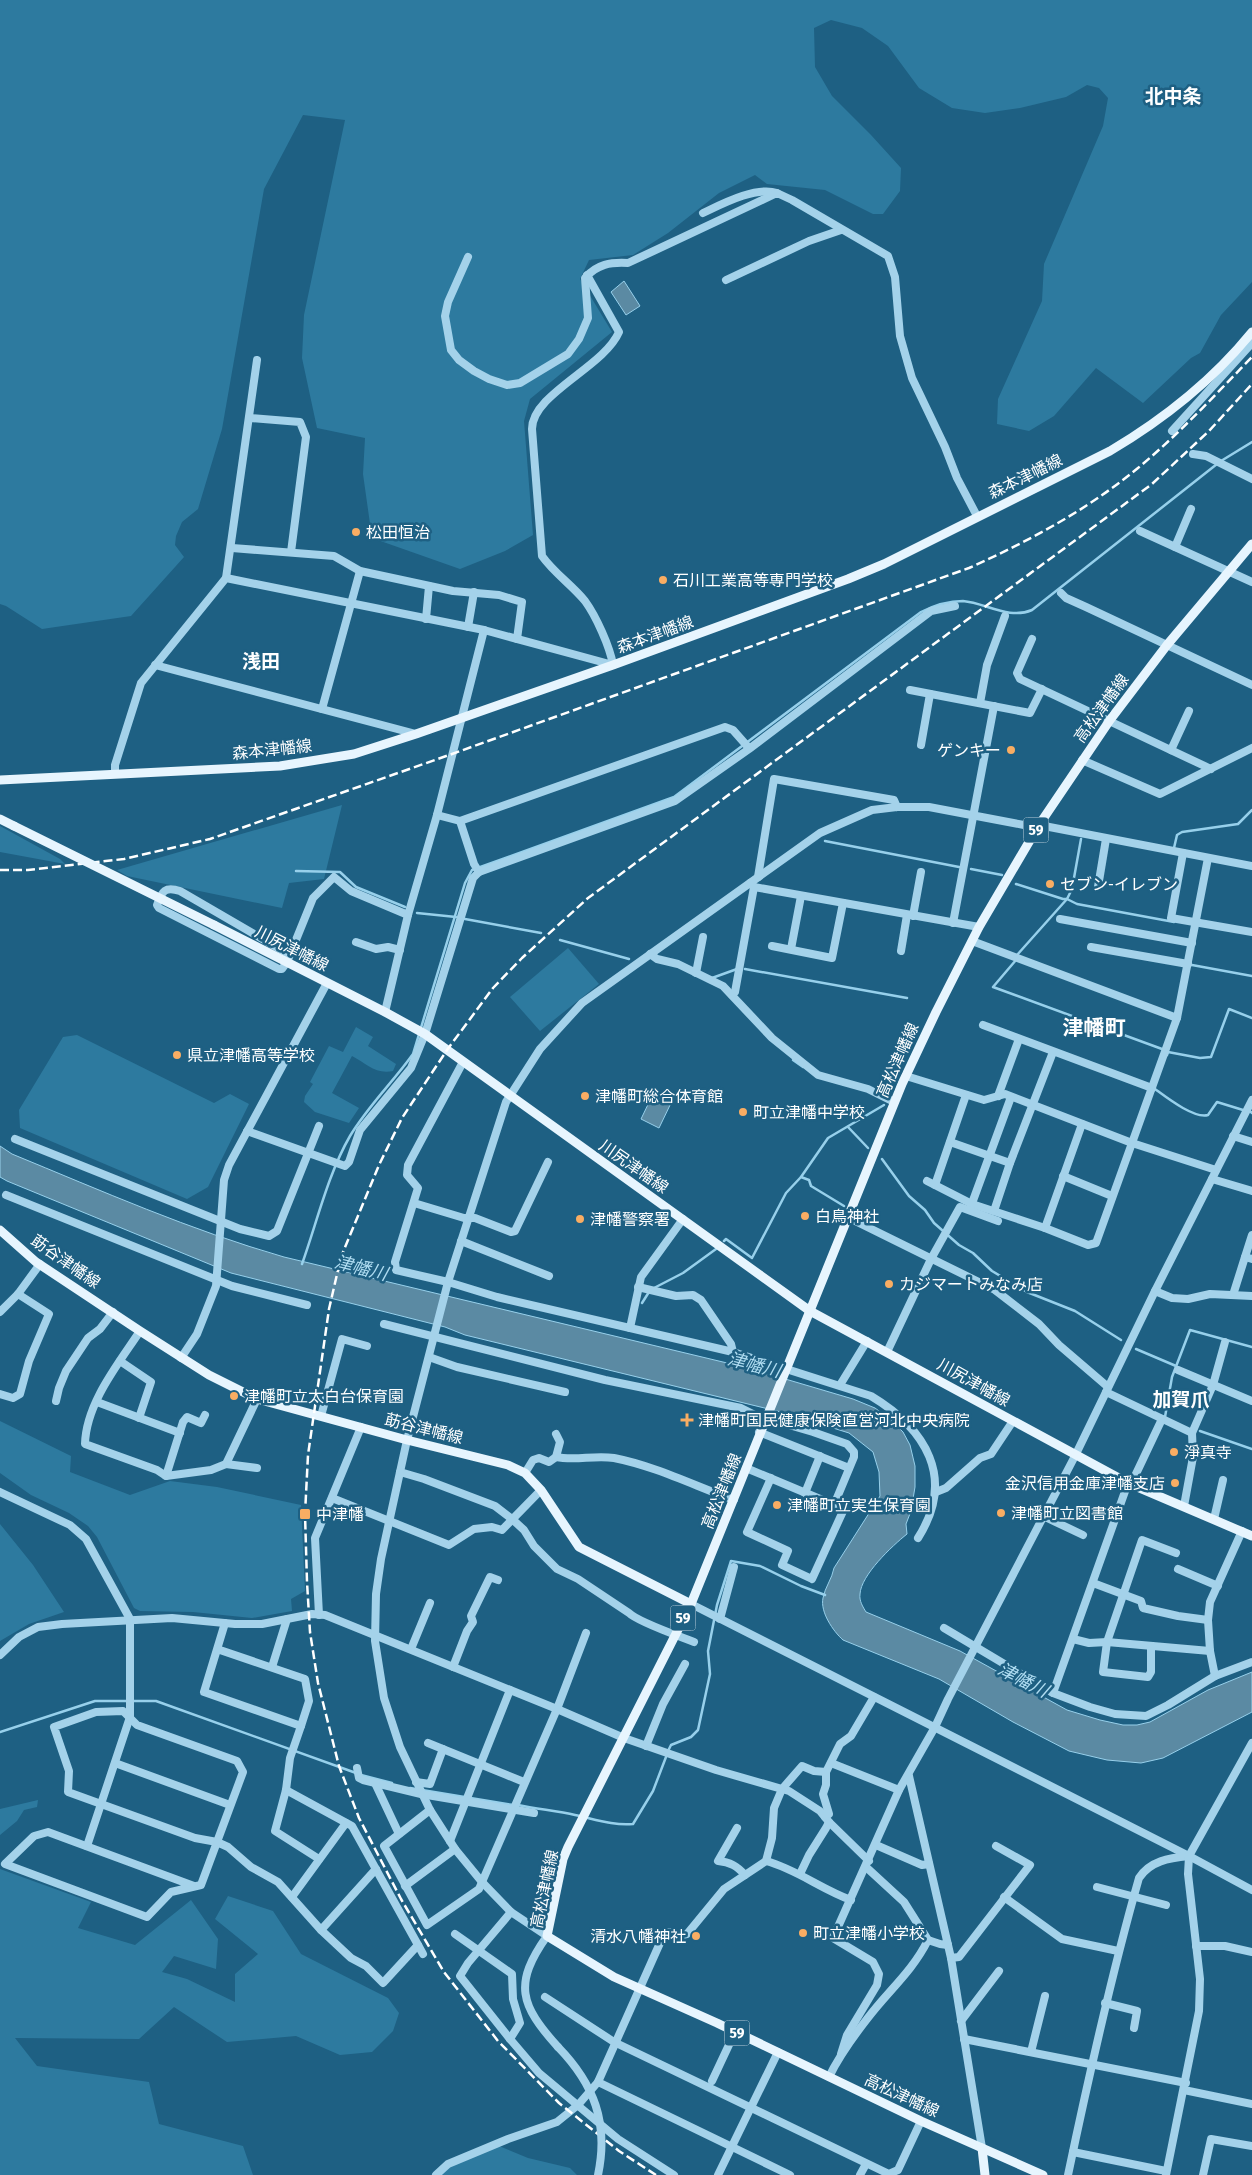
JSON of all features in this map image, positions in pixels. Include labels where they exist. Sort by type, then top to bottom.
[{"type":"main road","name":"森本津幡線","points":[[0,780],[280,766],[354,754],[613,665],[884,564],[1110,451],[1144,431],[1188,398],[1236,352],[1252,332]]},
{"type":"main road","name":"高松津幡線","points":[[1043,2175],[921,2121],[778,2052],[614,1978],[547,1936],[563,1859],[691,1604],[734,1500],[765,1416],[810,1312],[894,1102],[936,1012],[979,927],[1038,825],[1110,720],[1167,644],[1252,544]]},
{"type":"main road","name":"川尻津幡線","points":[[0,818],[214,925],[288,959],[327,983],[421,1032],[810,1312],[1128,1483],[1252,1536]]},
{"type":"main road","name":"莇谷津幡線","points":[[0,1230],[40,1264],[181,1358],[209,1376],[257,1399],[407,1440],[508,1464],[525,1473],[541,1490],[579,1547],[691,1604]]},
{"type":"main road","points":[[982,2148],[986,2175]]},
{"type":"street","points":[[703,213],[728,201],[768,190],[777,193],[888,256],[896,277],[900,336],[912,378],[945,447],[957,478],[977,516]]},
{"type":"street","points":[[468,257],[448,302],[445,316],[451,350],[458,360],[489,379],[506,385],[520,383],[568,354],[579,339],[588,318],[585,278],[592,270],[602,265],[616,262],[628,263],[777,193]]},
{"type":"street","points":[[726,280],[809,241],[841,230]]},
{"type":"street","points":[[226,578],[484,630],[613,665],[611,649],[585,602],[548,565],[542,556],[532,429],[532,422],[546,401],[594,362],[611,345],[619,332],[587,275]]},
{"type":"street","points":[[1172,431],[1252,343]]},
{"type":"street","points":[[115,774],[115,764],[141,683],[226,578],[232,548],[257,360]]},
{"type":"street","points":[[250,418],[300,422],[306,437],[291,552]]},
{"type":"street","points":[[1193,454],[1206,456],[1252,479]]},
{"type":"street","points":[[1175,546],[1191,509]]},
{"type":"street","points":[[1140,530],[1252,582]]},
{"type":"street","points":[[232,548],[334,556],[360,571],[453,591],[498,595],[522,602],[517,639]]},
{"type":"street","points":[[322,709],[360,571]]},
{"type":"street","points":[[426,619],[429,586]]},
{"type":"street","points":[[468,627],[474,592]]},
{"type":"street","points":[[1061,593],[1072,601],[1252,685]]},
{"type":"street","points":[[477,869],[675,801],[749,749],[930,612],[955,606]]},
{"type":"street","points":[[980,703],[987,665],[1005,616]]},
{"type":"street","points":[[385,1012],[408,915],[437,815],[484,630]]},
{"type":"street","points":[[1032,639],[1017,673],[1020,679],[1211,769]]},
{"type":"street","points":[[155,666],[416,734]]},
{"type":"street","points":[[910,690],[1030,712],[1042,689]]},
{"type":"street","points":[[921,745],[930,694]]},
{"type":"street","points":[[953,923],[994,706]]},
{"type":"street","points":[[1171,750],[1190,711]]},
{"type":"street","points":[[437,815],[460,821],[725,727],[734,730],[746,744]]},
{"type":"street","points":[[1082,760],[1160,794],[1252,748]]},
{"type":"street","points":[[758,877],[774,779],[894,800],[897,807]]},
{"type":"street","points":[[598,2175],[602,2148],[601,2127],[596,2106],[585,2080],[535,2021],[527,2002],[525,1980],[529,1964],[547,1936],[511,1912],[482,1882],[455,1849],[430,1810],[400,1747],[384,1698],[375,1634],[376,1594],[381,1559],[407,1440],[448,1283],[509,1095],[540,1049],[582,1003],[752,885],[758,877],[820,833],[872,810],[897,807],[929,807],[1024,825],[1038,825],[1252,866]]},
{"type":"street","points":[[247,1131],[340,1165],[349,1162],[360,1130],[410,1068],[477,869],[460,821]]},
{"type":"street","points":[[1098,886],[1106,839]]},
{"type":"street","points":[[1183,853],[1171,918],[1252,932]]},
{"type":"street","points":[[887,1352],[931,1258],[960,1207],[994,1211],[1088,1245],[1096,1243],[1177,1018],[1208,858]]},
{"type":"street","points":[[901,951],[921,872]]},
{"type":"street","points":[[288,959],[180,892],[171,888],[165,889],[161,893],[157,904],[158,908],[279,969],[282,969],[288,959],[313,898],[334,877],[350,891],[408,915]]},
{"type":"street","points":[[752,885],[801,896],[979,927]]},
{"type":"street","points":[[732,996],[736,992],[752,885]]},
{"type":"street","points":[[791,949],[801,896]]},
{"type":"street","points":[[772,946],[832,958],[843,903]]},
{"type":"street","points":[[1060,920],[1192,943]]},
{"type":"street","points":[[696,973],[703,937]]},
{"type":"street","points":[[972,941],[1177,1018]]},
{"type":"street","points":[[356,942],[376,949],[388,947],[400,950]]},
{"type":"street","points":[[1091,947],[1188,964]]},
{"type":"street","points":[[650,954],[657,959],[678,964],[723,986],[772,1038],[818,1075],[868,1089],[894,1102]]},
{"type":"street","points":[[181,1358],[197,1334],[212,1299],[217,1278],[220,1222],[226,1172],[327,983]]},
{"type":"street","points":[[982,1025],[1152,1088]]},
{"type":"street","points":[[998,1096],[1019,1039]]},
{"type":"street","points":[[994,1211],[1010,1163],[1053,1052]]},
{"type":"street","points":[[463,1062],[408,1165],[407,1175],[418,1188],[395,1262],[396,1270],[497,1297],[733,1352],[785,1371],[840,1385],[871,1396],[891,1408],[907,1422],[928,1454],[936,1492],[929,1521],[918,1538]]},
{"type":"street","points":[[906,1076],[984,1100],[1005,1094],[1132,1143],[1216,1170]]},
{"type":"street","points":[[935,1185],[966,1095]]},
{"type":"street","points":[[971,1207],[1012,1097]]},
{"type":"street","points":[[841,2054],[847,2034],[874,1991],[879,1979],[877,1968],[873,1962],[833,1938],[868,1864],[899,1790],[909,1776],[935,1727],[974,1647],[1075,1456],[1107,1389],[1130,1347],[1155,1291],[1252,1100]]},
{"type":"street","points":[[1045,1228],[1082,1124]]},
{"type":"street","points":[[15,1139],[220,1222],[269,1236],[275,1234],[319,1126]]},
{"type":"street","points":[[1233,1136],[1252,1142]]},
{"type":"street","points":[[950,1142],[1010,1163]]},
{"type":"street","points":[[414,1203],[468,1218],[475,1218],[511,1232],[515,1231],[548,1162]]},
{"type":"street","points":[[1063,1176],[1112,1196]]},
{"type":"street","points":[[1212,1179],[1252,1192]]},
{"type":"street","points":[[927,1181],[998,1221]]},
{"type":"street","points":[[6,1195],[217,1278],[232,1286],[307,1305]]},
{"type":"street","points":[[847,1218],[995,1290],[1039,1324],[1107,1389],[1192,1433]]},
{"type":"street","points":[[630,1328],[641,1277],[683,1219]]},
{"type":"street","points":[[1233,1295],[1248,1258],[1252,1235]]},
{"type":"street","points":[[461,1241],[549,1276]]},
{"type":"street","points":[[0,1312],[18,1294],[40,1264]]},
{"type":"street","points":[[638,1287],[676,1296],[693,1295],[701,1300],[731,1344],[733,1352]]},
{"type":"street","points":[[1155,1291],[1172,1298],[1188,1299],[1210,1294],[1252,1296]]},
{"type":"street","points":[[0,1394],[13,1398],[20,1394],[29,1361],[50,1314],[18,1294]]},
{"type":"street","points":[[56,1401],[66,1371],[88,1338],[100,1329],[113,1312]]},
{"type":"street","points":[[384,1324],[605,1380],[675,1396],[741,1408],[847,1444],[854,1452],[854,1457],[834,1505]]},
{"type":"street","points":[[140,1331],[104,1385],[86,1435],[85,1444],[157,1470],[166,1476],[211,1470],[226,1464],[257,1468]]},
{"type":"street","points":[[320,1416],[342,1339],[367,1346]]},
{"type":"street","points":[[840,1385],[867,1341]]},
{"type":"street","points":[[1184,1506],[1193,1457],[1192,1433],[1213,1385],[1226,1342]]},
{"type":"street","points":[[429,1357],[457,1367],[565,1392]]},
{"type":"street","points":[[120,1361],[151,1382],[139,1418]]},
{"type":"street","points":[[1178,1370],[1252,1401]]},
{"type":"street","points":[[226,1464],[257,1399]]},
{"type":"street","points":[[97,1402],[180,1433]]},
{"type":"street","points":[[166,1476],[187,1417],[201,1423],[205,1416]]},
{"type":"street","points":[[1053,1693],[1128,1483],[1135,1476],[1162,1419]]},
{"type":"street","points":[[936,1492],[946,1488],[980,1458],[991,1454],[1013,1421]]},
{"type":"street","points":[[319,1615],[315,1538],[361,1427]]},
{"type":"street","points":[[759,1432],[849,1468]]},
{"type":"street","points":[[525,1473],[532,1460],[539,1458],[550,1462],[556,1457],[560,1442],[556,1434]]},
{"type":"street","points":[[556,1457],[566,1459],[601,1456],[628,1461],[734,1500]]},
{"type":"street","points":[[806,1493],[820,1456]]},
{"type":"street","points":[[746,1468],[771,1478],[844,1509],[812,1578],[782,1565],[788,1551],[747,1532],[771,1478]]},
{"type":"street","points":[[400,1472],[495,1506],[524,1530],[534,1546],[557,1569],[586,1585],[629,1613],[636,1620],[650,1623],[694,1642]]},
{"type":"street","points":[[1214,1519],[1223,1480]]},
{"type":"street","points":[[332,1498],[449,1545],[474,1529],[492,1528],[502,1530],[541,1490]]},
{"type":"street","points":[[0,1492],[70,1525],[86,1538],[130,1619],[130,1717],[87,1846]]},
{"type":"street","points":[[1043,1516],[1083,1535]]},
{"type":"street","points":[[1215,1676],[1210,1651],[1208,1620],[1210,1602],[1242,1531]]},
{"type":"street","points":[[1151,1646],[1151,1672],[1148,1677],[1103,1672],[1107,1642],[1142,1540],[1176,1553]]},
{"type":"street","points":[[716,1617],[734,1567]]},
{"type":"street","points":[[1178,1569],[1218,1586]]},
{"type":"street","points":[[453,1667],[467,1631],[473,1622],[472,1616],[490,1577],[498,1580]]},
{"type":"street","points":[[1093,1583],[1141,1602],[1143,1608],[1178,1616],[1208,1620]]},
{"type":"street","points":[[411,1649],[430,1603]]},
{"type":"street","points":[[691,1604],[1252,1890]]},
{"type":"street","points":[[0,1656],[19,1638],[38,1627],[130,1619],[172,1618],[262,1624],[319,1615],[375,1634],[624,1738],[716,1770],[789,1791],[820,1811],[904,1902],[928,1940],[948,1945]]},
{"type":"street","points":[[272,1667],[287,1619]]},
{"type":"street","points":[[225,1623],[204,1692],[301,1726]]},
{"type":"street","points":[[944,1628],[1053,1693],[1115,1714],[1146,1716],[1168,1705],[1215,1676],[1252,1662]]},
{"type":"street","points":[[430,1810],[384,1846],[427,1925],[479,1889],[513,1806],[557,1709],[586,1633]]},
{"type":"street","points":[[1073,1639],[1089,1643],[1107,1642],[1210,1651]]},
{"type":"street","points":[[218,1649],[305,1679],[309,1701],[292,1751],[286,1790],[274,1831],[319,1859]]},
{"type":"street","points":[[646,1746],[663,1704],[685,1664]]},
{"type":"street","points":[[450,1841],[510,1690]]},
{"type":"street","points":[[800,1874],[809,1855],[826,1828],[829,1814],[823,1794],[826,1772],[840,1744],[851,1736],[874,1696]]},
{"type":"street","points":[[194,1886],[48,1832],[34,1836],[5,1864],[147,1917],[171,1892],[194,1886],[201,1884],[217,1842],[242,1772],[238,1761],[137,1724],[123,1711],[96,1712],[54,1726],[69,1771],[68,1792],[195,1838],[217,1842],[228,1847],[251,1867],[278,1882],[321,1930],[351,1958],[366,1966],[383,1983],[418,1945]]},
{"type":"street","points":[[428,1743],[524,1782]]},
{"type":"street","points":[[1073,2152],[1166,2173],[1200,2011],[1200,1980],[1188,1874],[1188,1856],[1252,1743]]},
{"type":"street","points":[[419,1788],[430,1784],[443,1750]]},
{"type":"street","points":[[115,1763],[230,1806]]},
{"type":"street","points":[[831,1764],[899,1790]]},
{"type":"street","points":[[436,2175],[448,2164],[508,2139],[557,2122],[578,2105],[598,2082],[614,2042],[664,1934],[667,1932],[687,1934],[714,1898],[766,1862],[772,1838],[774,1808],[782,1789],[802,1766],[826,1772]]},
{"type":"street","points":[[358,1772],[363,1780],[375,1783],[419,1788],[467,1799],[513,1806],[534,1813]]},
{"type":"street","points":[[909,1776],[951,1958],[982,2148]]},
{"type":"street","points":[[375,1783],[399,1834]]},
{"type":"street","points":[[286,1790],[352,1826],[423,1954]]},
{"type":"street","points":[[292,1897],[346,1823]]},
{"type":"street","points":[[737,1828],[718,1861],[730,1862],[745,1875]]},
{"type":"street","points":[[876,1845],[922,1865],[930,1864]]},
{"type":"street","points":[[951,1958],[959,1957],[1030,1865],[996,1846]]},
{"type":"street","points":[[406,1886],[455,1849]]},
{"type":"street","points":[[1068,2175],[1105,2003],[1139,1878],[1144,1870],[1153,1864],[1169,1858],[1188,1856]]},
{"type":"street","points":[[766,1862],[800,1874],[834,1894],[851,1900]]},
{"type":"street","points":[[321,1930],[376,1869]]},
{"type":"street","points":[[1097,1887],[1166,1905]]},
{"type":"street","points":[[1004,1897],[1062,1939],[1118,1950]]},
{"type":"street","points":[[511,1912],[478,1951],[460,1976],[539,2073],[618,2139],[674,2175]]},
{"type":"street","points":[[455,1934],[512,1974],[513,1999],[520,2023],[510,2039]]},
{"type":"street","points":[[829,2077],[841,2054],[867,2019],[913,1967],[928,1940]]},
{"type":"street","points":[[1196,1946],[1225,1946],[1252,1952]]},
{"type":"street","points":[[961,2021],[999,1971]]},
{"type":"street","points":[[1031,2052],[1045,1996]]},
{"type":"street","points":[[545,1998],[614,2042],[888,2174],[898,2170],[921,2121]]},
{"type":"street","points":[[1105,2003],[1137,2010],[1134,2028]]},
{"type":"street","points":[[712,2080],[735,2032]]},
{"type":"street","points":[[964,2038],[1091,2064],[1252,2104]]},
{"type":"street","points":[[718,2175],[778,2052]]},
{"type":"street","points":[[598,2082],[790,2175]]},
{"type":"street","points":[[1203,2175],[1211,2139],[1252,2146]]},
{"type":"street","points":[[860,2175],[866,2164]]},
{"type":"shaded area","points":[[0,0],[1252,0],[1252,282],[1221,315],[1200,353],[1191,358],[1143,403],[1096,368],[1054,416],[1029,431],[997,424],[998,399],[1042,301],[1044,264],[1103,126],[1108,98],[1099,88],[1087,85],[1066,97],[1020,108],[985,113],[952,108],[919,88],[888,46],[862,28],[831,20],[814,28],[815,67],[832,96],[901,168],[900,191],[883,214],[873,214],[825,190],[767,184],[755,175],[719,193],[668,233],[633,255],[589,260],[580,279],[612,332],[530,399],[524,421],[533,535],[505,551],[460,569],[372,538],[363,474],[365,438],[317,428],[302,358],[304,315],[345,120],[303,115],[264,189],[222,429],[198,509],[182,522],[176,536],[175,545],[184,557],[131,616],[42,629],[0,604]]},
{"type":"shaded area","points":[[624,281],[640,306],[626,315],[611,292]]},
{"type":"shaded area","points":[[342,805],[324,879],[289,883],[282,908],[127,876],[117,870]]},
{"type":"shaded area","points":[[0,826],[60,859],[65,864],[0,852]]},
{"type":"shaded area","points":[[568,948],[599,984],[540,1031],[510,997]]},
{"type":"shaded area","points":[[356,1027],[373,1037],[368,1046],[396,1064],[393,1071],[381,1071],[371,1068],[352,1056],[332,1093],[359,1108],[349,1123],[315,1112],[304,1102],[305,1096],[313,1084],[310,1082],[329,1046],[343,1052]]},
{"type":"shaded area","points":[[77,1035],[214,1103],[230,1094],[249,1104],[208,1187],[187,1199],[20,1128],[19,1110],[63,1037]]},
{"type":"shaded area","points":[[654,1092],[672,1101],[659,1128],[641,1119]]},
{"type":"shaded area","points":[[0,1146],[12,1154],[146,1209],[214,1235],[284,1257],[748,1368],[853,1399],[875,1408],[903,1432],[910,1445],[915,1466],[915,1487],[911,1511],[906,1524],[907,1534],[878,1561],[862,1586],[860,1599],[866,1612],[960,1651],[1067,1710],[1100,1720],[1123,1725],[1137,1725],[1150,1722],[1208,1690],[1252,1672],[1252,1712],[1163,1758],[1141,1763],[1107,1760],[1069,1751],[1013,1722],[939,1679],[843,1640],[835,1632],[823,1609],[825,1590],[834,1568],[880,1496],[879,1472],[873,1452],[849,1433],[785,1413],[465,1335],[445,1327],[231,1273],[7,1181],[0,1177]]},
{"type":"shaded area","points":[[0,1421],[71,1456],[70,1472],[130,1495],[170,1481],[217,1487],[301,1505],[305,1591],[291,1599],[292,1611],[252,1618],[193,1612],[140,1611],[134,1608],[97,1537],[88,1526],[69,1513],[31,1495],[0,1473]]},
{"type":"shaded area","points":[[0,1524],[33,1565],[64,1612],[29,1624],[0,1641]]},
{"type":"shaded area","points":[[38,1800],[37,1807],[24,1810],[17,1821],[0,1835],[0,1809]]},
{"type":"shaded area","points":[[0,1869],[91,1902],[78,1928],[135,1945],[191,1900],[218,1939],[216,1969],[174,1956],[162,1972],[187,1979],[235,2002],[235,1974],[258,1954],[215,1919],[228,1896],[273,1911],[301,1954],[388,1998],[399,2013],[393,2031],[372,2052],[340,2055],[296,2036],[227,2042],[174,2007],[139,2039],[15,2038],[37,2066],[149,2082],[159,2124],[243,2146],[253,2175],[0,2175]]},
{"type":"shaded area","points":[[499,2146],[528,2158],[570,2168],[577,2175],[440,2175],[444,2169],[453,2166],[454,2163]]},
{"type":"waterway","points":[[1221,461],[1252,442]]},
{"type":"waterway","points":[[302,1264],[329,1182],[342,1151],[365,1114],[413,1054],[465,883],[472,870],[674,797],[921,612],[936,605],[963,601],[1006,612],[1023,613],[1032,610],[1217,464]]},
{"type":"waterway","points":[[1174,848],[1177,835],[1182,832],[1238,824],[1252,810]]},
{"type":"waterway","points":[[1017,955],[1067,899],[1072,889],[1081,839]]},
{"type":"waterway","points":[[825,841],[959,867]]},
{"type":"waterway","points":[[971,869],[1002,875]]},
{"type":"waterway","points":[[296,871],[340,872],[356,887],[405,907]]},
{"type":"waterway","points":[[1016,884],[1067,899],[1077,904],[1174,922]]},
{"type":"waterway","points":[[417,913],[456,917]]},
{"type":"waterway","points":[[465,919],[541,933]]},
{"type":"waterway","points":[[560,940],[629,959]]},
{"type":"waterway","points":[[1016,960],[993,987],[1162,1049]]},
{"type":"waterway","points":[[1192,965],[1252,976]]},
{"type":"waterway","points":[[712,978],[737,969]]},
{"type":"waterway","points":[[745,969],[907,998]]},
{"type":"waterway","points":[[1167,1055],[1168,1052],[1200,1058],[1211,1057],[1229,1009],[1252,1018]]},
{"type":"waterway","points":[[793,1060],[803,1067]]},
{"type":"waterway","points":[[1155,1089],[1195,1114],[1208,1115],[1217,1102],[1243,1110]]},
{"type":"waterway","points":[[801,1177],[828,1138],[884,1105]]},
{"type":"waterway","points":[[848,1127],[868,1148]]},
{"type":"waterway","points":[[882,1159],[909,1196],[925,1210],[934,1223],[959,1245],[973,1253],[992,1271],[1027,1292],[1075,1311],[1121,1340]]},
{"type":"waterway","points":[[724,1241],[726,1239],[752,1258],[786,1193],[801,1177],[809,1180],[811,1186],[844,1206]]},
{"type":"waterway","points":[[654,1288],[683,1273],[716,1249]]},
{"type":"waterway","points":[[642,1303],[649,1292]]},
{"type":"waterway","points":[[1165,1417],[1172,1377],[1190,1330],[1252,1347]]},
{"type":"waterway","points":[[1136,1349],[1176,1366]]},
{"type":"waterway","points":[[1200,1431],[1252,1449]]},
{"type":"waterway","points":[[669,1749],[671,1745],[691,1737],[698,1730],[710,1674],[708,1651],[717,1605],[731,1561],[760,1566],[801,1586],[825,1595]]},
{"type":"waterway","points":[[0,1732],[95,1701],[156,1701],[356,1773]]},
{"type":"waterway","points":[[518,1805],[611,1823],[633,1824],[653,1791],[666,1757]]},
{"type":"waterway","points":[[361,1775],[392,1783]]},
{"type":"waterway","points":[[410,1788],[513,1805]]},
{"type":"railway","points":[[0,870],[28,870],[124,859],[210,839],[969,568],[1057,524],[1099,498],[1168,442],[1252,357]]},
{"type":"railway","points":[[656,2175],[619,2151],[559,2103],[498,2041],[444,1972],[401,1899],[359,1818],[339,1766],[318,1683],[310,1632],[305,1514],[308,1455],[329,1309],[341,1257],[379,1165],[402,1118],[447,1050],[493,988],[522,958],[588,898],[1152,484],[1209,431],[1252,384]]},
{"type":"place","name":"松田恒治","points":[[356,532]]},
{"type":"place","name":"石川工業高等専門学校","points":[[663,580]]},
{"type":"place","name":"ゲンキー","points":[[1011,750]]},
{"type":"place","name":"セブン-イレブン","points":[[1050,884]]},
{"type":"place","name":"県立津幡高等学校","points":[[177,1055]]},
{"type":"place","name":"津幡町総合体育館","points":[[585,1096]]},
{"type":"place","name":"町立津幡中学校","points":[[743,1112]]},
{"type":"place","name":"白鳥神社","points":[[805,1216]]},
{"type":"place","name":"津幡警察署","points":[[580,1219]]},
{"type":"place","name":"カジマートみなみ店","points":[[889,1284]]},
{"type":"place","name":"津幡町立太白台保育園","points":[[234,1396]]},
{"type":"place","name":"津幡町国民健康保険直営河北中央病院","points":[[687,1420]]},
{"type":"place","name":"淨真寺","points":[[1174,1452]]},
{"type":"place","name":"金沢信用金庫津幡支店","points":[[1175,1483]]},
{"type":"place","name":"津幡町立実生保育園","points":[[777,1505]]},
{"type":"place","name":"津幡町立図書館","points":[[1001,1513]]},
{"type":"place","name":"中津幡","points":[[305,1514]]},
{"type":"place","name":"町立津幡小学校","points":[[803,1933]]},
{"type":"place","name":"清水八幡神社","points":[[696,1936]]},
{"type":"district","name":"北中条","points":[[1173,96]]},
{"type":"district","name":"浅田","points":[[261,661]]},
{"type":"district","name":"津幡町","points":[[1094,1028]]},
{"type":"district","name":"加賀爪","points":[[1181,1399]]},
{"type":"water label","name":"津幡川","points":[[361,1268]]},
{"type":"water label","name":"津幡川","points":[[754,1365]]},
{"type":"water label","name":"津幡川","points":[[1023,1680]]}]
